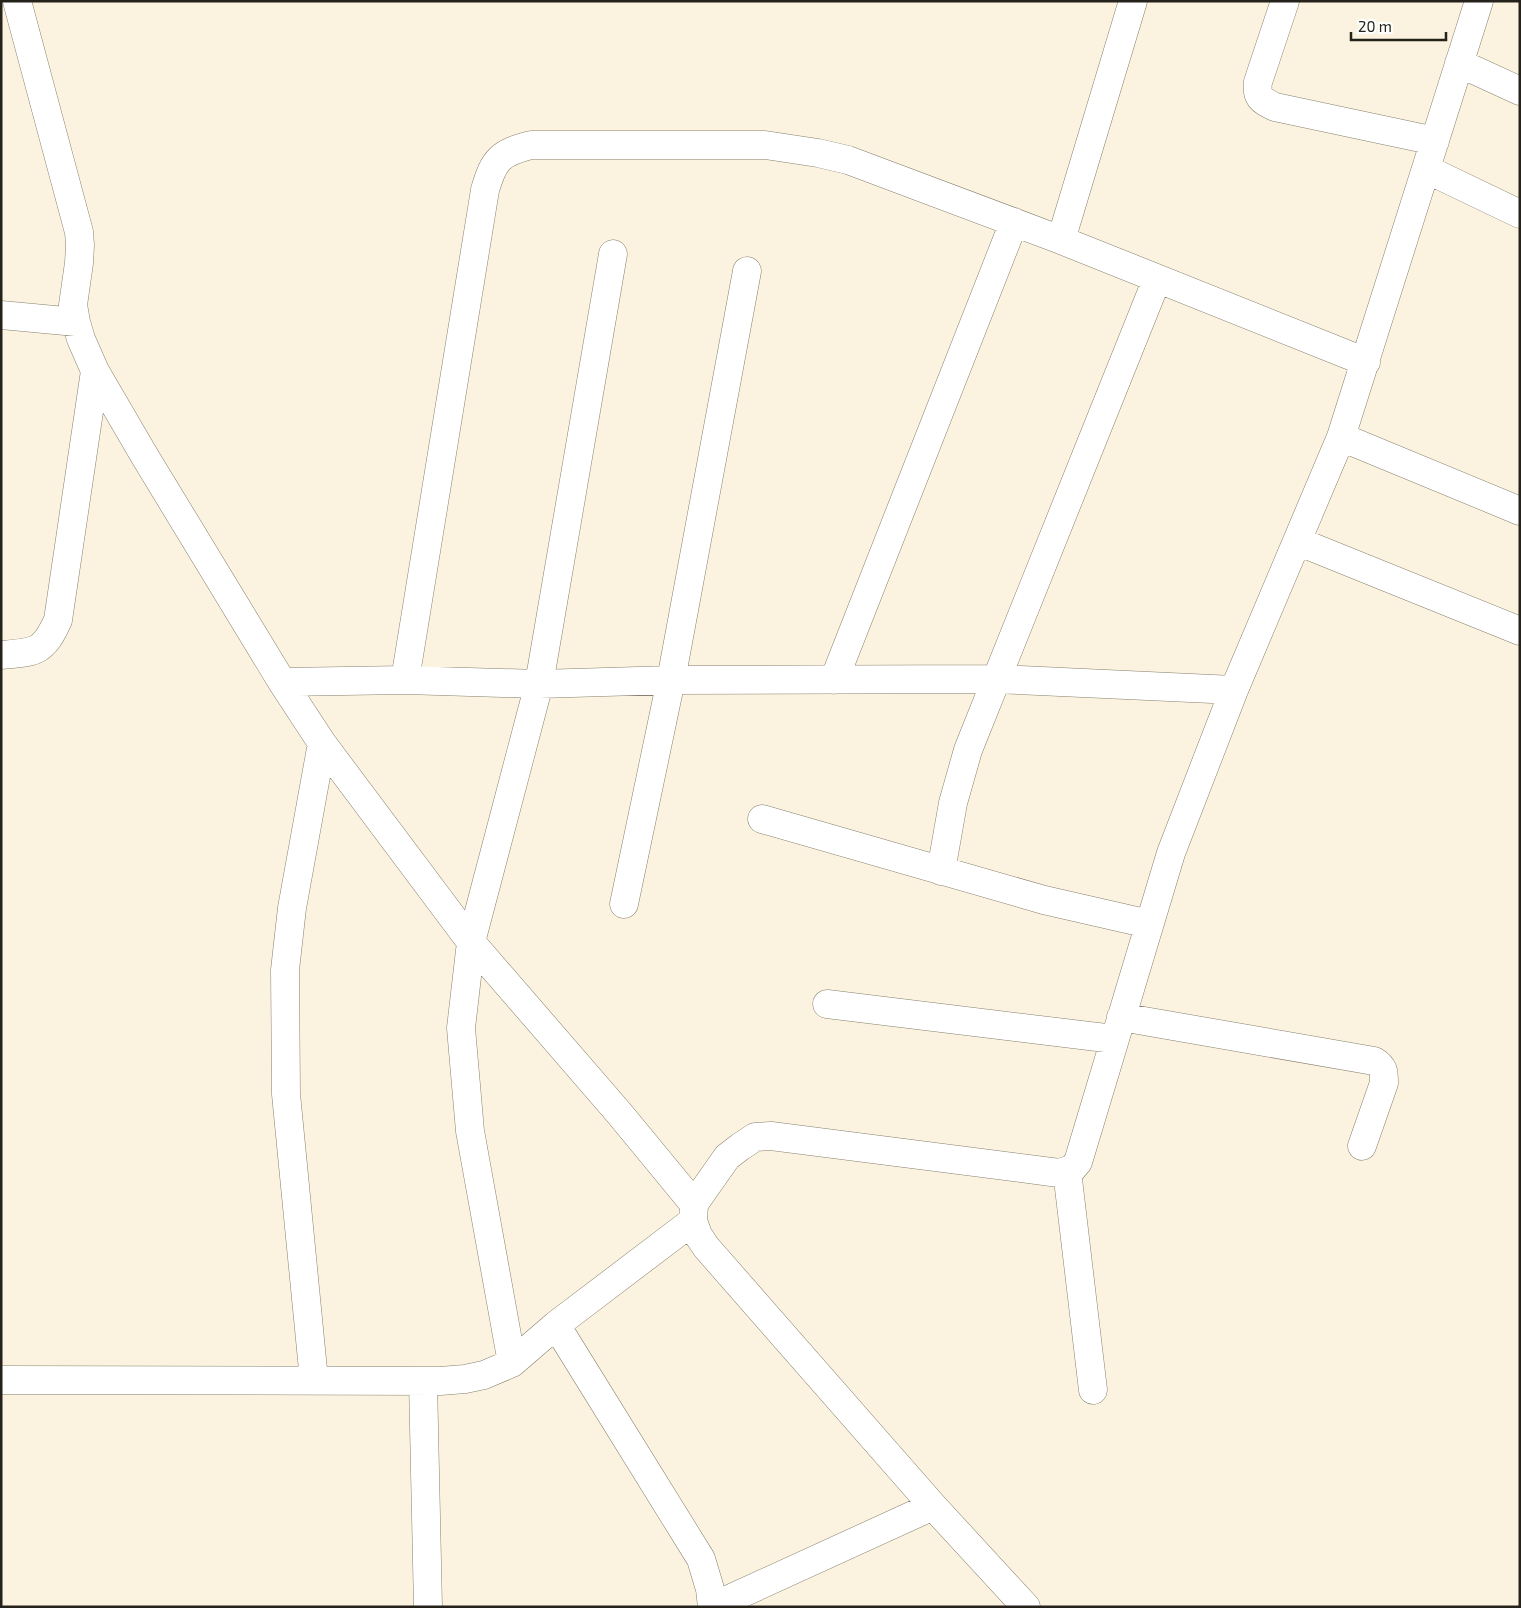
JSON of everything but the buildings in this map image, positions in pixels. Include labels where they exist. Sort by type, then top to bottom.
[{"type":"street","points":[[18,1],[79,232],[79,263],[73,305],[81,338],[95,372],[282,682],[322,743],[471,942],[619,1113],[693,1212],[698,1235],[706,1247],[933,1506],[1026,1607]]},
{"type":"street","points":[[1061,240],[1133,1]]},
{"type":"street","points":[[1285,1],[1258,82],[1257,92],[1260,98],[1275,107],[1435,141]]},
{"type":"street","points":[[1,1380],[423,1381],[465,1379],[484,1375],[512,1363],[693,1212],[727,1157],[755,1138],[771,1136],[1059,1173],[1072,1169],[1078,1162],[1171,853],[1234,690],[1341,437],[1479,1]]},
{"type":"street","points":[[1459,63],[1520,91]]},
{"type":"street","points":[[405,680],[485,190],[490,171],[501,156],[514,149],[531,145],[765,145],[818,153],[848,160],[1061,240],[1366,362]]},
{"type":"street","points":[[1426,169],[1520,214]]},
{"type":"street","points":[[834,680],[1014,222]]},
{"type":"street","points":[[512,1363],[470,1131],[461,1028],[471,942],[539,684],[613,254]]},
{"type":"street","points":[[624,904],[671,680],[747,271]]},
{"type":"street","points":[[941,870],[953,803],[968,750],[1157,279]]},
{"type":"street","points":[[1,315],[76,322]]},
{"type":"street","points":[[1,656],[28,653],[43,646],[58,620],[95,372]]},
{"type":"street","points":[[1341,437],[1520,511]]},
{"type":"street","points":[[1297,541],[1520,631]]},
{"type":"street","points":[[282,682],[405,680],[539,684],[671,680],[998,679],[1234,690]]},
{"type":"street","points":[[314,1380],[286,1094],[285,970],[292,908],[322,743]]},
{"type":"street","points":[[762,819],[1044,900],[1149,924]]},
{"type":"street","points":[[827,1004],[1118,1028],[1374,1061],[1381,1065],[1384,1073],[1384,1083],[1362,1146]]},
{"type":"street","points":[[1067,1171],[1093,1390]]},
{"type":"street","points":[[556,1325],[701,1559],[710,1589],[712,1607],[933,1506]]},
{"type":"street","points":[[423,1381],[428,1607]]}]
